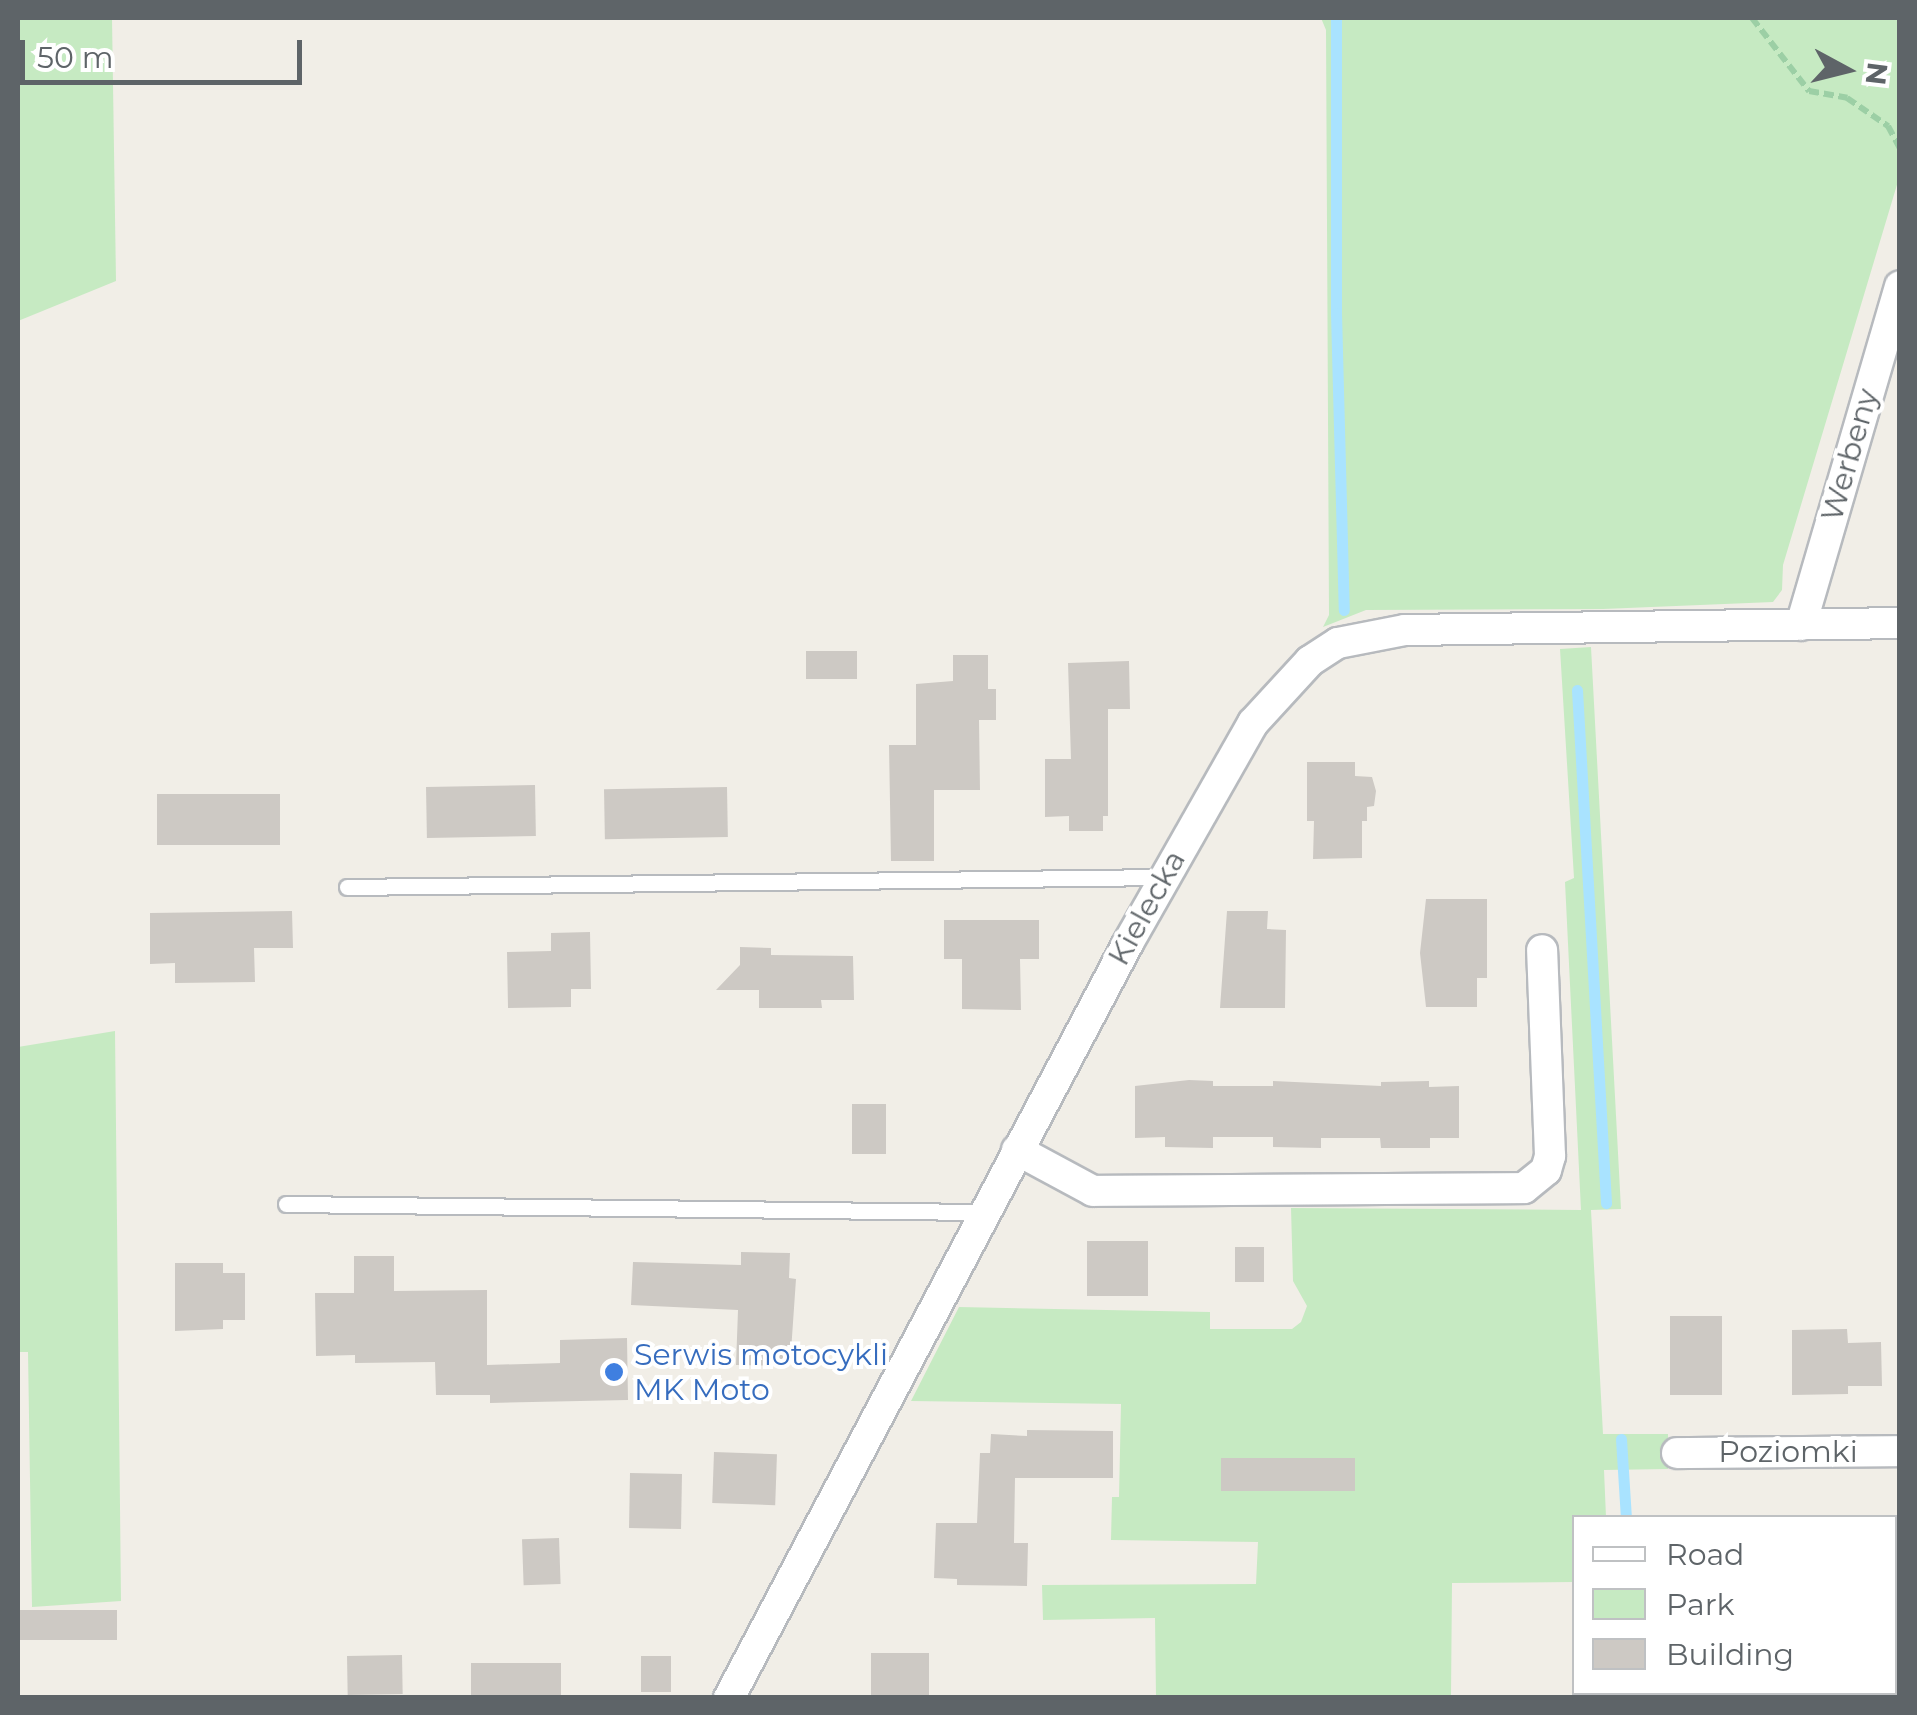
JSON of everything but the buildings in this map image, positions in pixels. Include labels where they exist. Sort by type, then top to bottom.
[{"type":"street","name":"Werbeny","points":[[1801,625],[1900,286]]},
{"type":"street","name":"Kielecka","points":[[729,1698],[1164,877],[1254,724],[1280,689],[1338,642],[1372,634],[1462,627],[1900,623]]},
{"type":"street","points":[[1017,1150],[1093,1191],[1524,1188],[1546,1170],[1551,1144],[1542,950]]},
{"type":"street","name":"Poziomki","points":[[1677,1453],[1900,1452]]},
{"type":"lane","points":[[347,887],[1164,877]]},
{"type":"lane","points":[[286,1204],[985,1212]]},
{"type":"path","points":[[1752,18],[1808,91],[1847,98],[1888,126],[1900,150]]},
{"type":"green space","points":[[18,18],[112,18],[116,281],[18,321]]},
{"type":"green space","points":[[1321,18],[1899,18],[1899,178],[1783,565],[1782,590],[1773,602],[1603,609],[1366,610],[1323,627],[1329,615],[1326,30]]},
{"type":"green space","points":[[1591,647],[1621,1209],[1591,1210],[1603,1434],[1668,1434],[1668,1469],[1604,1470],[1606,1515],[1572,1515],[1572,1582],[1452,1583],[1451,1696],[1156,1697],[1155,1618],[1043,1620],[1042,1585],[1256,1584],[1258,1542],[1111,1540],[1112,1497],[1119,1497],[1121,1404],[911,1401],[959,1307],[1210,1312],[1210,1329],[1292,1329],[1301,1322],[1307,1306],[1293,1281],[1291,1208],[1581,1210],[1565,882],[1574,878],[1560,649]]},
{"type":"green space","points":[[115,1031],[121,1601],[32,1607],[28,1352],[18,1352],[18,1047]]},
{"type":"waterway","points":[[1336,18],[1336,313],[1344,610]]},
{"type":"waterway","points":[[1577,690],[1606,1203]]},
{"type":"waterway","points":[[1621,1439],[1626,1515]]},
{"type":"place","name":"Serwis motocykli MK Moto","points":[[614,1372]]}]
